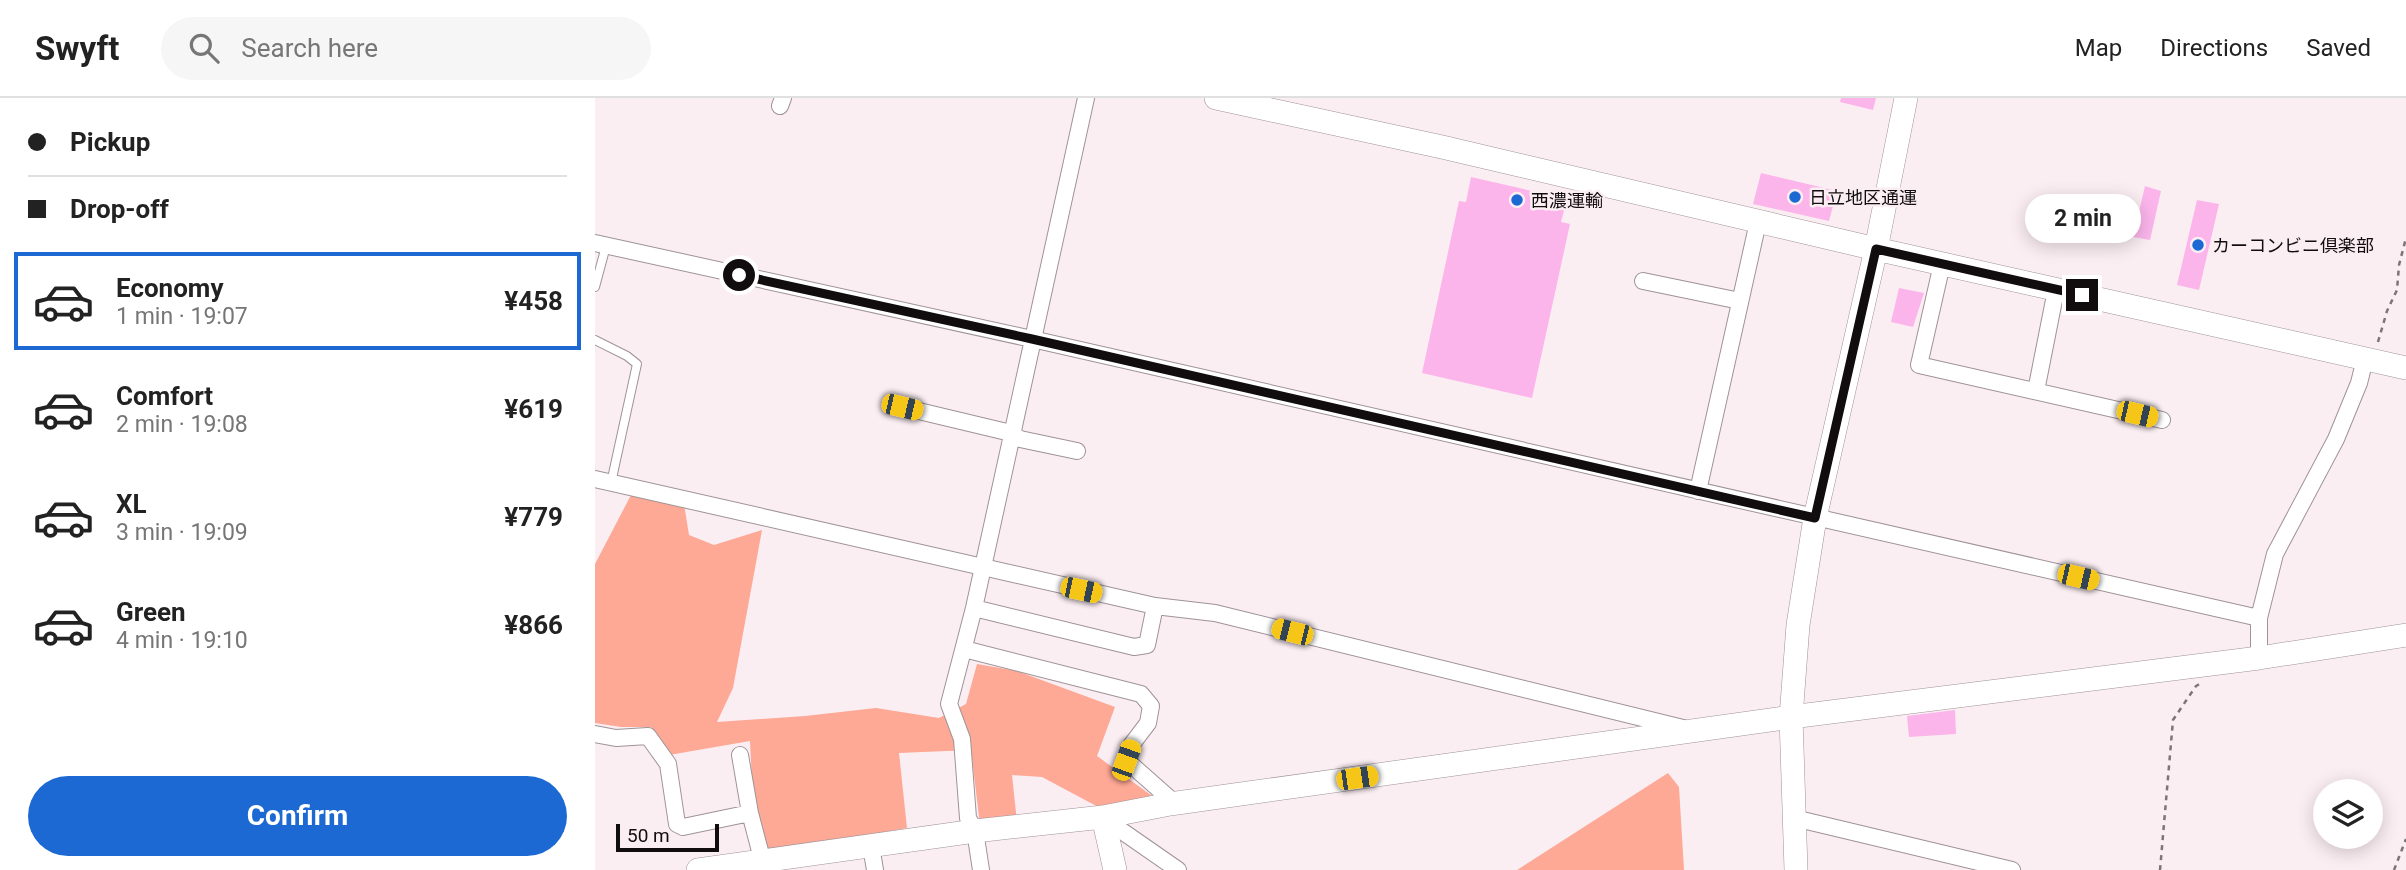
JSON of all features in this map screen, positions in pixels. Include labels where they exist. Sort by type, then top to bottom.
[{"type":"street","points":[[981,870],[975,831],[968,818],[962,739],[949,704],[974,608],[1086,98]]},
{"type":"street","points":[[1216,98],[2406,368]]},
{"type":"street","points":[[1796,870],[1791,717],[1798,625],[1815,518],[1876,249],[1906,98]]},
{"type":"street","points":[[1697,491],[1758,222]]},
{"type":"street","points":[[600,245],[1032,339],[2259,618]]},
{"type":"street","points":[[1942,264],[1919,365],[2162,420]]},
{"type":"street","points":[[1643,281],[1740,301]]},
{"type":"street","points":[[2036,391],[2056,290]]},
{"type":"street","points":[[2259,658],[2259,618],[2275,554],[2336,439],[2363,367],[2369,359]]},
{"type":"street","points":[[902,407],[1011,433],[1020,439],[1077,451]]},
{"type":"street","points":[[595,479],[1155,606],[1215,613],[1666,724],[1703,729]]},
{"type":"street","points":[[974,608],[1134,647],[1147,645],[1155,606]]},
{"type":"street","points":[[698,870],[764,865],[975,831],[1105,825],[1170,804],[1791,717],[2259,658],[2406,635]]},
{"type":"street","points":[[964,649],[1141,694],[1151,706],[1148,723],[1132,744],[1126,760],[1170,799],[1170,804]]},
{"type":"street","points":[[595,734],[616,738],[648,736],[668,764],[677,824],[683,827],[750,813]]},
{"type":"street","points":[[740,755],[750,813],[764,865]]},
{"type":"street","points":[[1794,818],[2012,870]]},
{"type":"street","points":[[1105,825],[1115,870]]},
{"type":"street","points":[[1105,825],[1119,829],[1178,870]]},
{"type":"street","points":[[871,846],[875,870]]},
{"type":"lane","points":[[595,287],[600,245]]},
{"type":"lane","points":[[595,340],[637,364],[611,483]]},
{"type":"path","points":[[2369,359],[2378,345],[2397,289],[2399,265],[2406,238]]},
{"type":"path","points":[[2160,870],[2173,720],[2196,686],[2205,681]]},
{"type":"path","points":[[2394,870],[2406,839]]},
{"type":"shaded area","points":[[631,495],[684,504],[689,535],[714,545],[762,530],[733,688],[717,722],[876,708],[939,718],[966,704],[977,664],[1017,671],[1115,707],[1097,756],[1155,798],[1102,809],[1042,777],[1012,775],[1017,822],[980,825],[971,750],[899,753],[907,828],[767,853],[753,802],[750,741],[669,755],[651,727],[621,727],[595,723],[595,564]]},
{"type":"shaded area","points":[[1668,773],[1679,787],[1684,870],[1517,870]]},
{"type":"building","points":[[1841,98],[1876,98],[1873,110],[1840,102]]},
{"type":"building","name":"日立地区通運","points":[[1761,173],[1837,191],[1829,221],[1753,204]]},
{"type":"building","points":[[1471,177],[1567,199],[1561,222],[1570,224],[1532,398],[1422,373],[1459,201],[1466,202]]},
{"type":"building","points":[[2145,186],[2161,191],[2150,240],[2133,237]]},
{"type":"building","name":"カーコンビニ倶楽部","points":[[2197,200],[2219,204],[2199,290],[2177,285]]},
{"type":"building","points":[[1899,288],[1924,293],[1913,327],[1891,322]]},
{"type":"building","points":[[1955,710],[1956,734],[1909,737],[1907,716]]},
{"type":"place","name":"日立地区通運","points":[[1795,197]]},
{"type":"place","name":"西濃運輸","points":[[1517,200]]},
{"type":"place","name":"カーコンビニ倶楽部","points":[[2198,245]]},
{"type":"route","points":[[739,275],[1032,339],[1815,518],[1876,249],[2082,295]]}]
